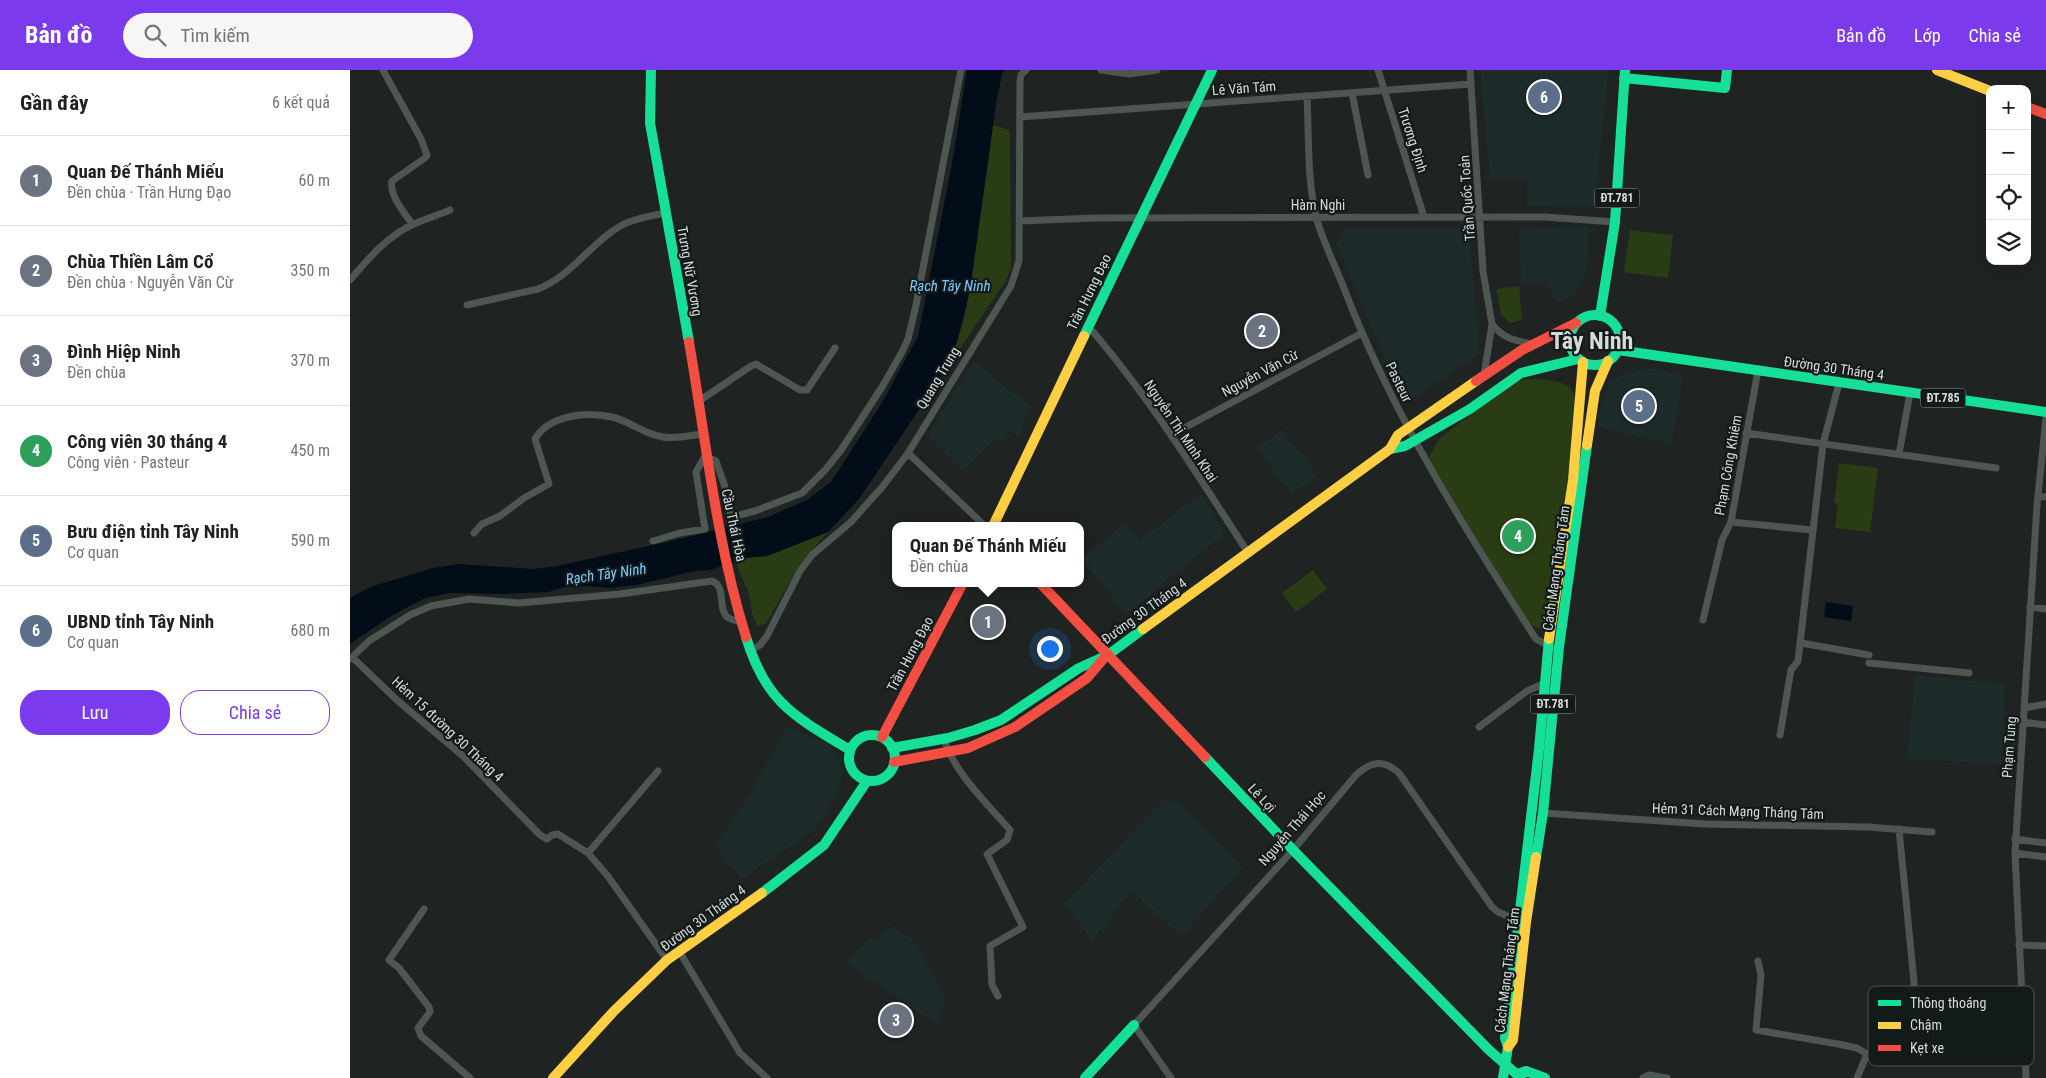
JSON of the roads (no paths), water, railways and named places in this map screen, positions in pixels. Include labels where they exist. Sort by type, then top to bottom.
[{"type":"main road","name":"Trưng Nữ Vương","points":[[651,70],[650,123],[699,401],[709,477]]},
{"type":"main road","name":"Trần Hưng Đạo","points":[[995,522],[1212,70]]},
{"type":"main road","points":[[1624,74],[1725,88],[1727,70]]},
{"type":"main road","points":[[1938,70],[1986,89]]},
{"type":"main road","name":"ĐT.781","points":[[1600,316],[1616,222],[1624,74]]},
{"type":"main road","points":[[2031,108],[2046,114]]},
{"type":"main road","points":[[1587,316],[1600,316],[1607,318],[1617,328],[1620,342],[1618,350],[1608,361],[1595,365],[1581,361],[1571,348],[1570,334],[1576,323],[1587,316]]},
{"type":"main road","name":"Đường 30 Tháng 4","points":[[892,748],[970,733],[1001,720],[1079,668],[1108,655],[1390,450],[1398,435],[1484,375],[1533,344],[1576,323]]},
{"type":"main road","name":"Đường 30 Tháng 4","points":[[1618,350],[2046,412]]},
{"type":"main road","name":"Đường 30 Tháng 4","points":[[1390,450],[1402,448],[1470,409],[1521,373],[1581,361]]},
{"type":"main road","name":"Cách Mạng Tháng Tám","points":[[1504,1078],[1508,1047],[1513,1040],[1522,921],[1541,777],[1553,646],[1573,480],[1581,361]]},
{"type":"main road","name":"Cách Mạng Tháng Tám","points":[[1553,646],[1595,391],[1608,361]]},
{"type":"main road","name":"Cầu Thái Hòa","points":[[709,477],[742,622]]},
{"type":"main road","name":"Trần Hưng Đạo","points":[[882,737],[961,587]]},
{"type":"main road","name":"Lê Lợi","points":[[1044,587],[1293,850],[1489,1050],[1519,1076]]},
{"type":"main road","points":[[742,622],[750,651],[761,677],[775,697],[799,719],[850,750]]},
{"type":"main road","points":[[894,762],[968,748],[1015,727],[1087,678],[1108,655]]},
{"type":"main road","points":[[867,736],[882,737],[892,748],[894,762],[891,771],[881,780],[867,782],[855,775],[851,770],[848,757],[850,750],[854,743],[867,736]]},
{"type":"main road","name":"Cách Mạng Tháng Tám","points":[[1522,921],[1543,813],[1541,777]]},
{"type":"main road","name":"Đường 30 Tháng 4","points":[[553,1078],[614,1011],[667,960],[768,889],[824,845],[867,782]]},
{"type":"main road","name":"Nguyễn Thái Học","points":[[1084,1078],[1134,1025]]},
{"type":"main road","points":[[1519,1076],[1526,1071],[1545,1078]]},
{"type":"street","points":[[383,70],[421,139],[427,155],[392,181],[391,185],[396,198],[412,224]]},
{"type":"street","points":[[653,541],[680,533],[705,529],[696,472],[706,456],[716,461],[725,487],[731,517],[802,493],[826,469],[841,450],[882,387],[908,339],[961,70]]},
{"type":"street","name":"Quang Trung","points":[[750,651],[760,645],[767,636],[800,571],[812,555],[851,522],[883,486],[908,453],[1011,286],[1019,261],[1020,81],[1021,75],[1026,70]]},
{"type":"street","points":[[1101,70],[1129,74],[1157,70]]},
{"type":"street","name":"Trương Định","points":[[1378,70],[1424,217]]},
{"type":"street","name":"Trần Quốc Toản","points":[[1470,70],[1481,217],[1483,272],[1492,324],[1484,375]]},
{"type":"street","name":"Lê Văn Tám","points":[[1020,117],[1471,84]]},
{"type":"street","points":[[1352,93],[1368,175]]},
{"type":"street","name":"Pasteur","points":[[1307,96],[1311,187],[1316,218],[1362,333],[1414,441],[1482,556],[1536,639],[1553,646]]},
{"type":"street","points":[[350,280],[368,258],[384,243],[412,224],[450,210]]},
{"type":"street","points":[[467,305],[549,285],[596,244],[623,225],[637,219],[665,213]]},
{"type":"street","name":"Hàm Nghi","points":[[1020,221],[1140,218],[1545,217],[1616,222]]},
{"type":"street","points":[[1492,324],[1497,332],[1509,339],[1533,344]]},
{"type":"street","name":"Nguyễn Thị Minh Khai","points":[[1088,326],[1115,357],[1171,435],[1249,554]]},
{"type":"street","name":"Nguyễn Văn Cừ","points":[[1171,435],[1362,333]]},
{"type":"street","points":[[699,401],[756,364],[800,390],[807,390],[835,348]]},
{"type":"street","name":"Phạm Công Khiêm","points":[[1703,620],[1722,540],[1731,522],[1758,370]]},
{"type":"street","points":[[1780,735],[1791,670],[1798,661],[1801,643],[1823,444],[1840,383]]},
{"type":"street","points":[[1899,454],[1910,393]]},
{"type":"street","points":[[474,533],[482,524],[500,516],[524,498],[549,484],[535,439],[549,425],[566,417],[590,415],[614,417],[648,434],[663,437],[680,438],[702,434]]},
{"type":"street","name":"Phạm Tung","points":[[2021,986],[2014,853],[2038,496],[2044,463],[2046,418]]},
{"type":"street","points":[[1746,433],[1996,468]]},
{"type":"street","points":[[908,453],[981,522]]},
{"type":"street","points":[[2038,496],[2046,497]]},
{"type":"street","points":[[1731,522],[1812,530]]},
{"type":"street","points":[[351,658],[369,641],[410,616],[431,606],[469,599],[519,603],[620,594],[712,581],[720,589],[725,614],[728,619],[742,622]]},
{"type":"street","points":[[2030,607],[2046,609]]},
{"type":"street","points":[[1801,643],[1869,659],[1969,673]]},
{"type":"street","name":"Hẻm 15 đường 30 Tháng 4","points":[[351,658],[463,756],[540,835],[548,838],[558,834],[588,853],[607,875],[667,960]]},
{"type":"street","points":[[1479,727],[1527,691],[1550,684]]},
{"type":"street","points":[[2024,708],[2046,704]]},
{"type":"street","points":[[2022,722],[2046,725]]},
{"type":"street","points":[[944,739],[948,752],[956,765],[1010,830],[1006,840],[987,854],[1023,927],[990,946],[992,985],[998,996]]},
{"type":"street","name":"Nguyễn Thái Học","points":[[1134,1025],[1293,850],[1359,771],[1374,763],[1391,765],[1399,773],[1492,907],[1498,912],[1522,921]]},
{"type":"street","points":[[588,853],[658,771]]},
{"type":"street","name":"Hẻm 31 Cách Mạng Tháng Tám","points":[[1543,813],[1705,824],[1899,829],[1932,832]]},
{"type":"street","points":[[1899,829],[1914,986]]},
{"type":"street","points":[[2015,839],[2046,843]]},
{"type":"street","points":[[2014,853],[2046,857]]},
{"type":"street","points":[[424,910],[389,960],[399,968],[430,1007],[430,1012],[418,1028],[421,1036],[470,1078]]},
{"type":"street","points":[[2019,945],[2046,946]]},
{"type":"street","points":[[679,951],[740,1053],[766,1078]]},
{"type":"street","points":[[1758,961],[1761,975],[1756,1030],[1856,1048],[1867,1054],[1857,1078]]},
{"type":"street","points":[[1134,1025],[1171,1078]]},
{"type":"street","points":[[1643,1078],[1649,1075],[1667,1078]]},
{"type":"water","name":"Rạch Tây Ninh","points":[[967,70],[1005,70],[1002,74],[996,104],[970,290],[957,342],[940,378],[859,499],[828,532],[767,556],[745,558],[710,570],[695,571],[637,585],[608,588],[589,586],[565,587],[548,592],[504,594],[450,593],[425,598],[391,616],[350,644],[350,598],[370,587],[433,568],[460,564],[534,569],[557,566],[680,539],[768,517],[807,500],[831,482],[883,401],[918,336],[952,164]]},
{"type":"water","points":[[1826,602],[1853,606],[1851,621],[1824,617]]},
{"type":"place","name":"UBND tỉnh Tây Ninh","points":[[1544,97]]},
{"type":"place","name":"Chùa Thiền Lâm Cổ","points":[[1262,331]]},
{"type":"place","name":"Bưu điện tỉnh Tây Ninh","points":[[1639,406]]},
{"type":"place","name":"Công viên 30 tháng 4","points":[[1518,536]]},
{"type":"place","name":"Quan Đế Thánh Miếu","points":[[988,622]]},
{"type":"place","name":"Đình Hiệp Ninh","points":[[896,1020]]},
{"type":"district","name":"Tây Ninh","points":[[1592,341]]}]
